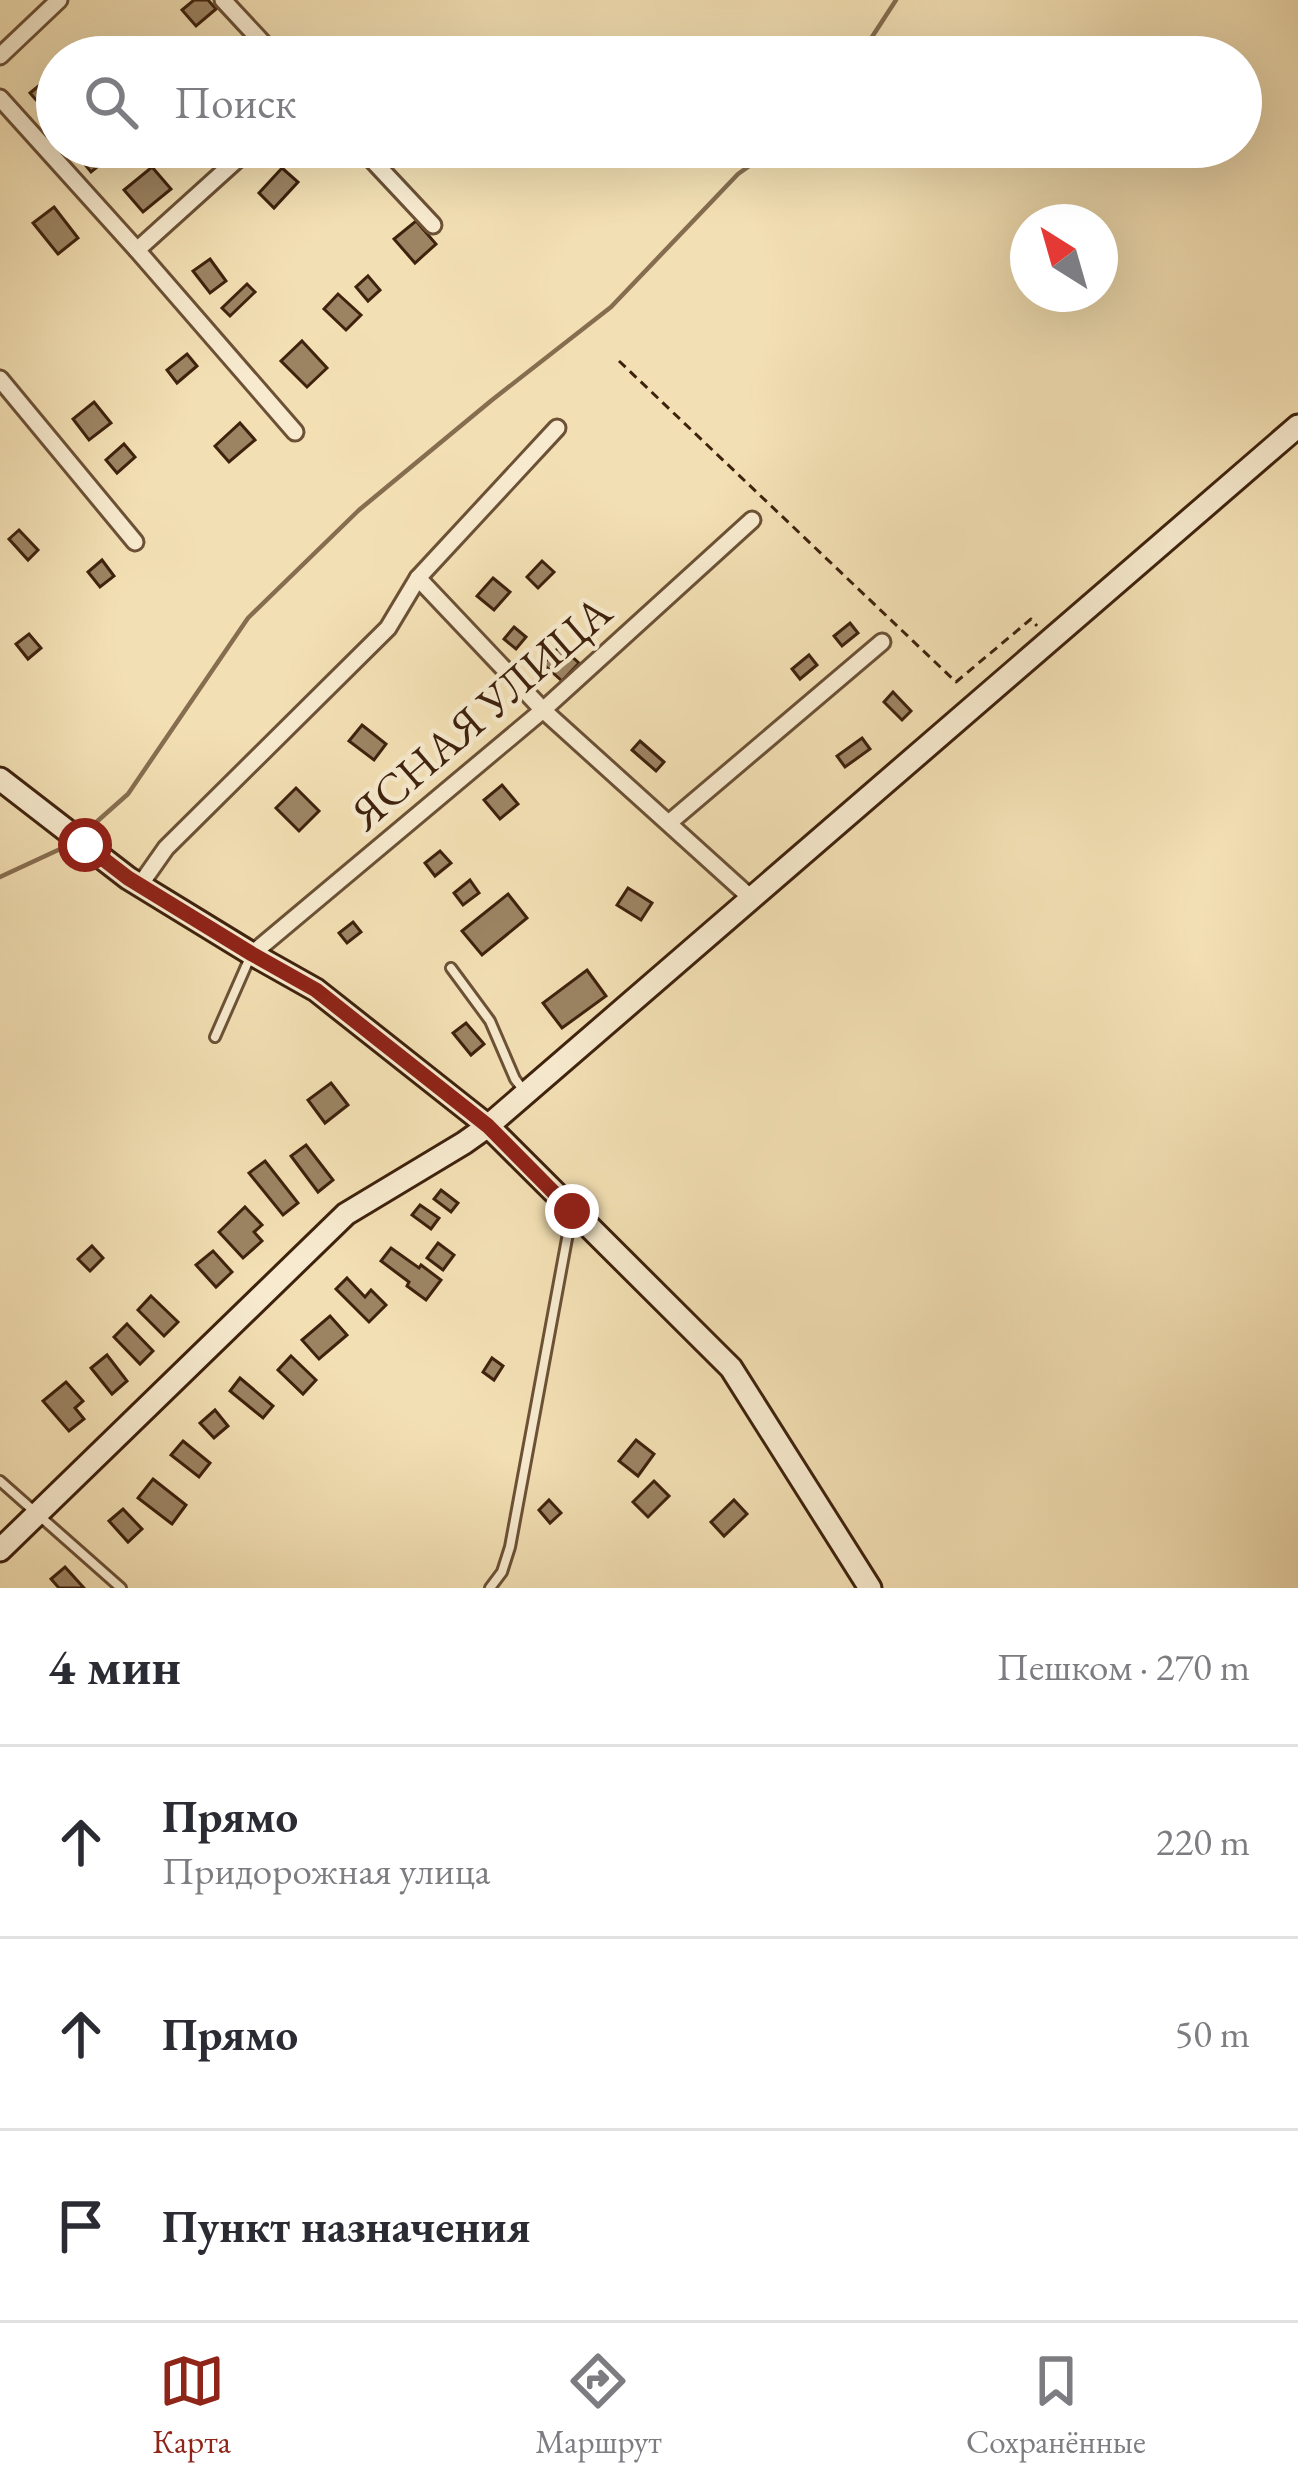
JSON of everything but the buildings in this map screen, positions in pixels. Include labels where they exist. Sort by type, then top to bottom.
[{"type":"street","points":[[0,56],[59,0]]},
{"type":"street","points":[[224,0],[257,36]]},
{"type":"street","points":[[0,98],[36,138]]},
{"type":"street","points":[[63,168],[295,432]]},
{"type":"street","points":[[137,250],[228,168]]},
{"type":"street","points":[[380,168],[434,225]]},
{"type":"street","points":[[0,379],[134,542]]},
{"type":"street","points":[[0,1550],[346,1214],[464,1143],[526,1093],[552,1081],[751,898],[1298,426]]},
{"type":"street","points":[[140,885],[166,848],[388,628],[418,578],[557,428]]},
{"type":"street","name":"ЯСНАЯ УЛИЦА","points":[[252,954],[543,710],[752,520]]},
{"type":"street","points":[[418,578],[543,710],[751,898]]},
{"type":"street","points":[[670,823],[882,641]]},
{"type":"street","points":[[0,779],[140,885],[316,990],[488,1126],[731,1368],[870,1588]]},
{"type":"lane","points":[[215,1037],[252,954]]},
{"type":"lane","points":[[451,968],[490,1021],[526,1093]]},
{"type":"lane","points":[[490,1588],[502,1572],[510,1547],[572,1211]]},
{"type":"lane","points":[[0,1481],[121,1588]]},
{"type":"path","points":[[619,361],[956,682],[1031,620],[1049,641]]},
{"type":"waterway","points":[[873,36],[896,0]]},
{"type":"waterway","points":[[84,833],[128,794],[248,618],[359,510],[611,307],[746,168]]},
{"type":"waterway","points":[[0,877],[71,844]]},
{"type":"route","points":[[85,845],[128,878],[316,990],[488,1126],[572,1211]]}]
